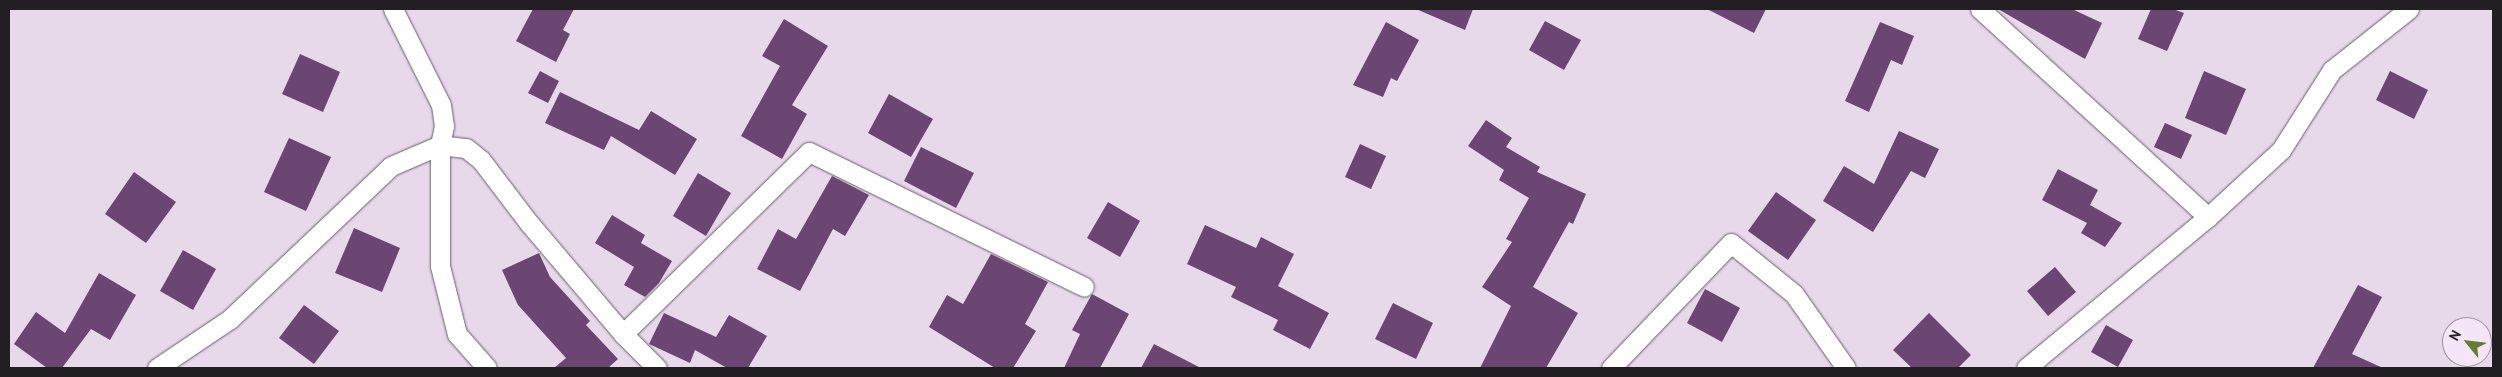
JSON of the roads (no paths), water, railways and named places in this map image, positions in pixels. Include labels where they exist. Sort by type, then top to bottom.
[{"type":"street","points":[[393,9],[441,104],[444,126],[440,145],[440,266],[458,334],[487,368]]},
{"type":"street","points":[[1980,9],[2208,217]]},
{"type":"street","points":[[2026,368],[2208,217],[2280,150],[2332,70],[2409,9]]},
{"type":"street","points":[[157,368],[230,319],[390,166],[440,145],[466,148],[481,160],[623,334],[657,368]]},
{"type":"street","points":[[623,334],[809,152],[1084,287]]},
{"type":"street","points":[[1611,368],[1731,242],[1794,294],[1846,368]]}]
